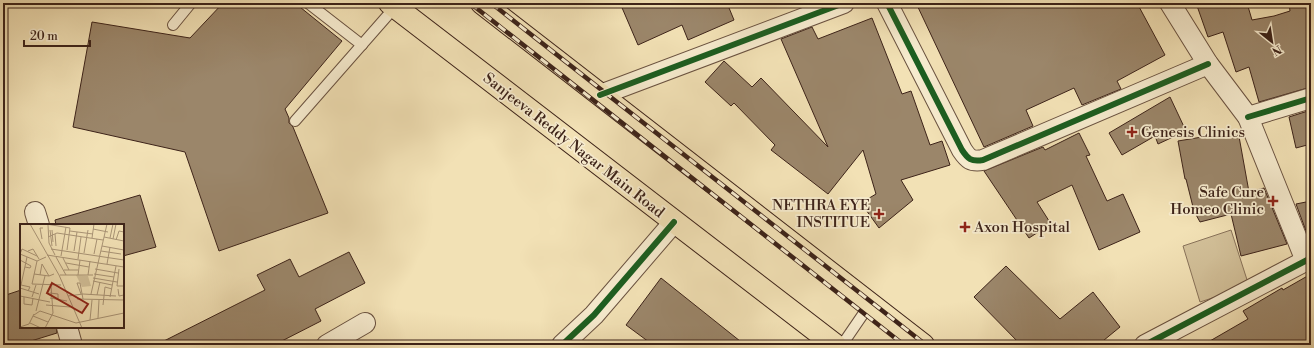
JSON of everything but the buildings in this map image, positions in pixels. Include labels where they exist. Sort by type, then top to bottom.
[{"type":"highway","points":[[482,3],[923,345]]},
{"type":"highway","name":"Sanjeeva Reddy Nagar Main Road","points":[[392,5],[835,345]]},
{"type":"street","points":[[600,95],[844,3]]},
{"type":"street","points":[[887,3],[962,150],[967,158],[976,161],[983,160],[1208,64]]},
{"type":"street","points":[[1145,345],[1309,259],[1248,117],[1208,64],[1170,3]]},
{"type":"street","points":[[1248,117],[1311,98]]},
{"type":"street","points":[[562,345],[594,315],[674,222]]},
{"type":"street","points":[[327,345],[365,323]]},
{"type":"street","points":[[67,328],[72,345]]},
{"type":"lane","points":[[173,25],[190,3]]},
{"type":"lane","points":[[308,3],[362,45]]},
{"type":"lane","points":[[296,121],[362,45],[392,5]]},
{"type":"lane","points":[[842,345],[870,304]]},
{"type":"shaded area","points":[[1231,230],[1249,286],[1200,302],[1183,246]]},
{"type":"railway","points":[[470,3],[904,345]]},
{"type":"railway","points":[[491,3],[926,345]]},
{"type":"cycle path","points":[[600,95],[844,3]]},
{"type":"cycle path","points":[[887,3],[962,150],[968,158],[976,161],[983,160],[1208,64]]},
{"type":"cycle path","points":[[1248,117],[1311,98]]},
{"type":"cycle path","points":[[562,345],[594,315],[674,222]]},
{"type":"cycle path","points":[[1145,345],[1311,258]]},
{"type":"place","name":"Genesis Clinics","points":[[1132,132]]},
{"type":"place","name":"Safe Cure Homeo Clinic","points":[[1273,201]]},
{"type":"place","name":"NETHRA EYE INSTITUE","points":[[879,214]]},
{"type":"place","name":"Axon Hospital","points":[[965,227]]}]
